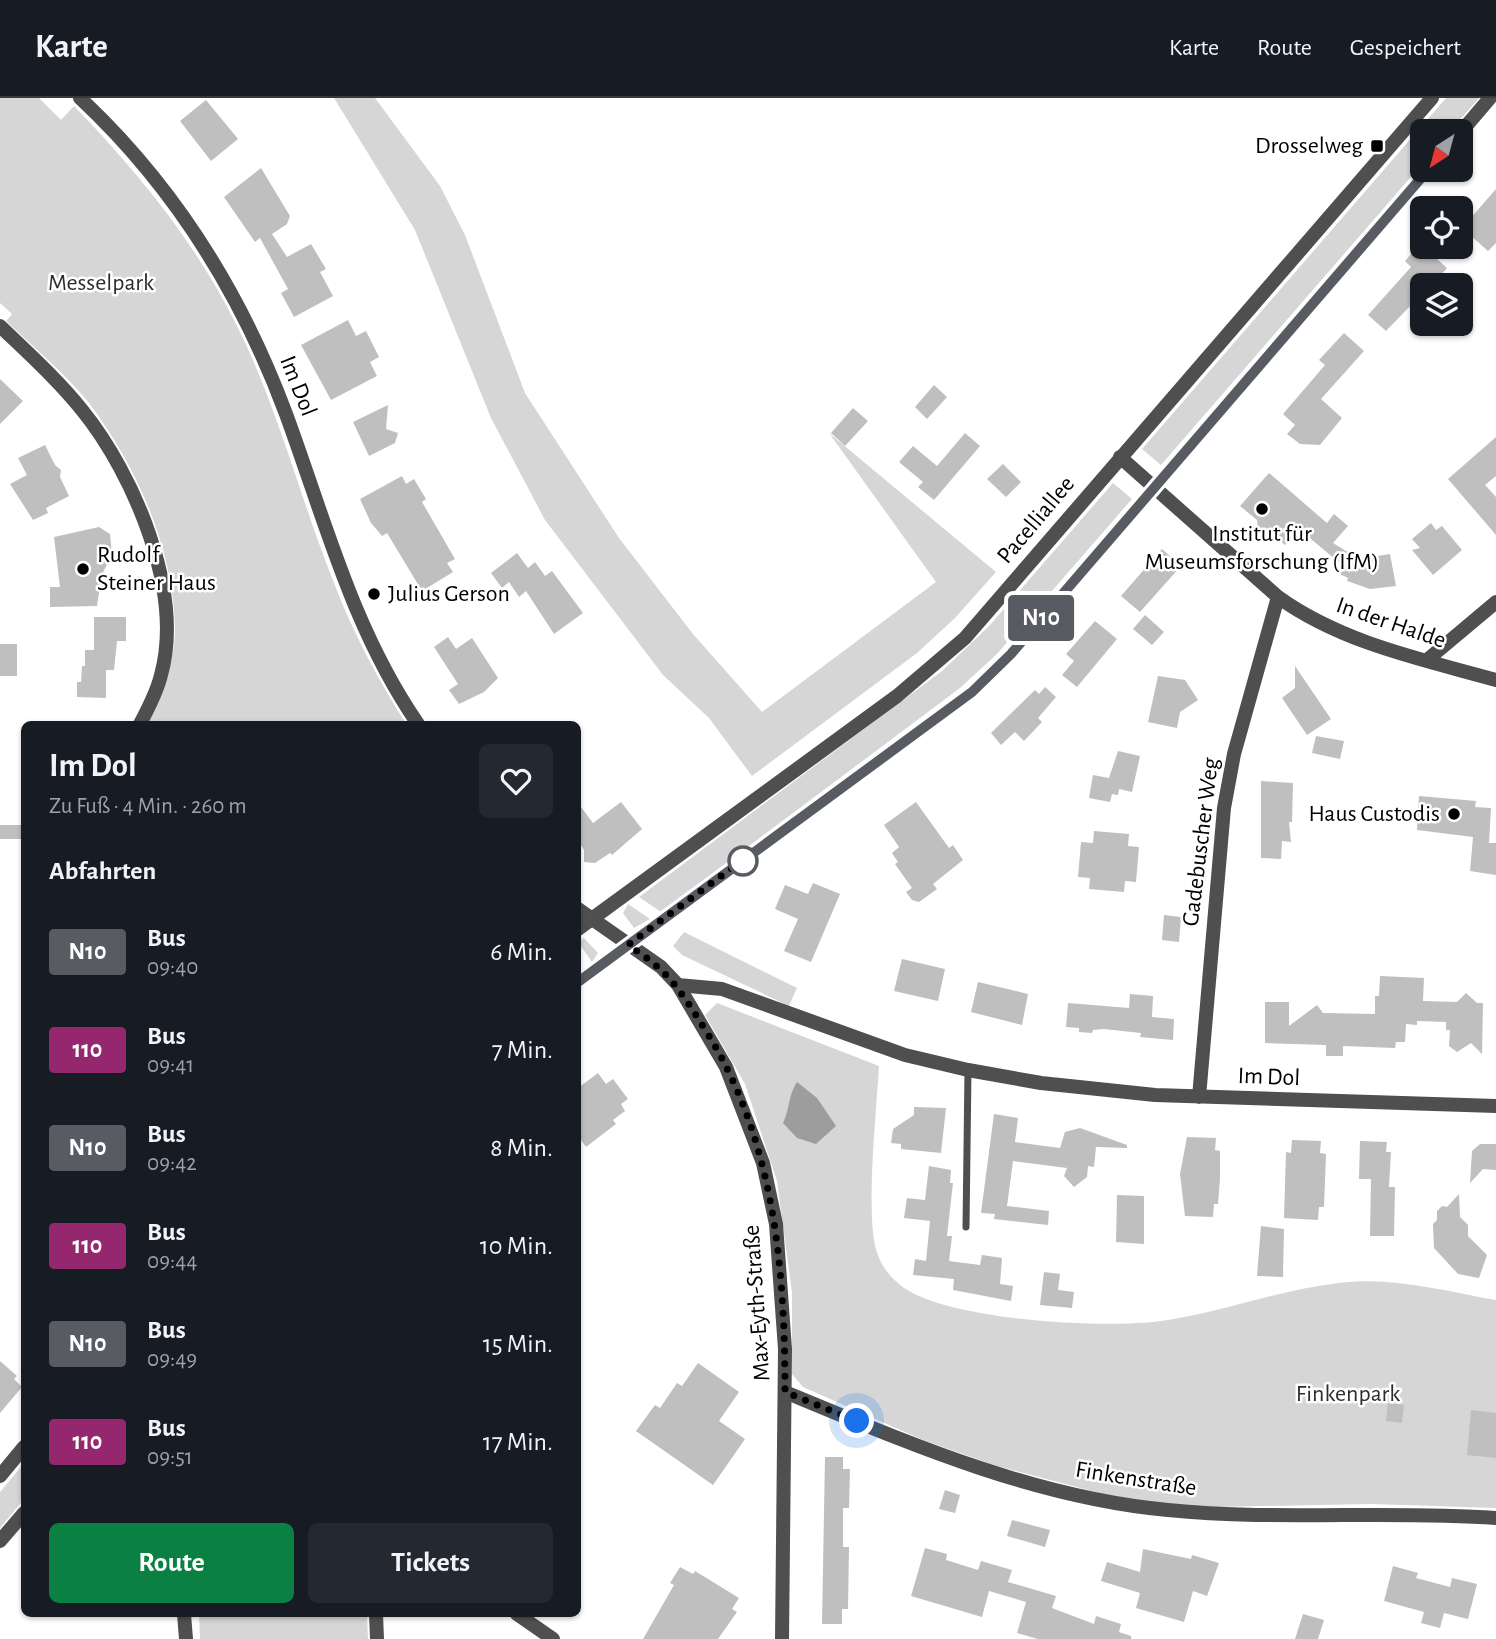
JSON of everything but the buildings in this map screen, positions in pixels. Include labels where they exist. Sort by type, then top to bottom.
[{"type":"street","name":"Im Dol","points":[[80,98],[137,155],[182,212],[248,323],[285,413],[342,578],[383,668],[416,721]]},
{"type":"street","name":"Pacelliallee","points":[[581,927],[933,669],[965,638],[1432,98]]},
{"type":"street","points":[[1472,119],[1490,98]]},
{"type":"street","points":[[581,980],[972,692],[1011,654],[1418,182]]},
{"type":"street","points":[[0,326],[83,411],[134,493],[152,543],[166,610],[165,627],[162,674],[141,721]]},
{"type":"street","name":"In der Halde","points":[[1120,457],[1278,597],[1330,629],[1496,680]]},
{"type":"street","name":"Gadebuscher Weg","points":[[1199,1097],[1224,808],[1234,754],[1278,597]]},
{"type":"street","points":[[1427,660],[1496,602]]},
{"type":"street","points":[[581,911],[661,967],[678,985]]},
{"type":"street","name":"Im Dol","points":[[678,985],[722,989],[866,1042],[968,1070],[1097,1091],[1199,1097],[1496,1106]]},
{"type":"street","name":"Max-Eyth-Straße","points":[[678,985],[731,1076],[763,1163],[776,1223],[783,1289],[785,1392],[782,1639]]},
{"type":"street","name":"Finkenstraße","points":[[785,1392],[972,1466],[1102,1501],[1249,1517],[1453,1514],[1496,1518]]},
{"type":"street","points":[[0,1476],[21,1451]]},
{"type":"street","points":[[0,1541],[21,1516]]},
{"type":"street","points":[[184,1617],[186,1639]]},
{"type":"street","points":[[376,1617],[377,1639]]},
{"type":"street","points":[[521,1617],[553,1639]]},
{"type":"lane","points":[[965,1227],[968,1070]]},
{"type":"green space","name":"Messelpark","points":[[0,98],[39,98],[61,120],[74,106],[121,157],[164,210],[221,295],[265,389],[341,602],[376,673],[404,721],[149,721],[167,678],[175,628],[173,598],[160,538],[137,481],[89,403],[49,360],[6,321],[12,314],[0,303]]},
{"type":"green space","points":[[334,98],[375,98],[440,186],[465,235],[525,393],[619,538],[693,634],[762,712],[936,582],[829,433],[996,572],[955,618],[917,653],[752,776],[709,718],[663,675],[545,520],[491,418],[415,230]]},
{"type":"green space","points":[[1446,98],[1479,98],[1461,119],[1428,119]]},
{"type":"green space","points":[[1410,140],[1410,178],[1161,465],[1142,449]]},
{"type":"green space","points":[[1113,483],[1132,499],[997,654],[960,688],[661,912],[639,897],[942,671],[989,626]]},
{"type":"green space","points":[[628,904],[650,919],[634,928],[623,913]]},
{"type":"green space","points":[[684,932],[797,988],[789,1006],[682,955],[673,946]]},
{"type":"green space","points":[[584,938],[598,953],[592,962],[581,946],[581,940]]},
{"type":"green space","name":"Finkenpark","points":[[717,1003],[879,1066],[872,1192],[874,1240],[880,1260],[892,1277],[904,1288],[926,1299],[989,1314],[1096,1324],[1176,1319],[1316,1286],[1359,1281],[1398,1283],[1496,1300],[1496,1508],[1371,1504],[1212,1507],[1162,1504],[1103,1494],[997,1466],[923,1440],[803,1387],[792,1374],[792,1293],[777,1181],[745,1084],[705,1015]]},
{"type":"green space","points":[[21,1467],[21,1503],[0,1528],[0,1492]]},
{"type":"green space","points":[[199,1617],[367,1617],[368,1639],[200,1639]]},
{"type":"shaded area","points":[[797,1082],[817,1098],[836,1126],[816,1144],[797,1138],[783,1123]]},
{"type":"bus line","name":"N10","points":[[581,980],[939,720],[972,692],[1011,654],[1418,182]]},
{"type":"place","name":"Drosselweg","points":[[1377,146]]},
{"type":"place","name":"Institut für Museumsforschung (IfM)","points":[[1262,509]]},
{"type":"place","name":"Rudolf Steiner Haus","points":[[83,569]]},
{"type":"place","name":"Julius Gerson","points":[[374,594]]},
{"type":"place","name":"Haus Custodis","points":[[1454,814]]},
{"type":"route","points":[[743,861],[747,857],[628,945],[661,967],[678,985],[713,1042],[740,1096],[763,1163],[776,1223],[783,1289],[785,1392],[857,1421]]}]
